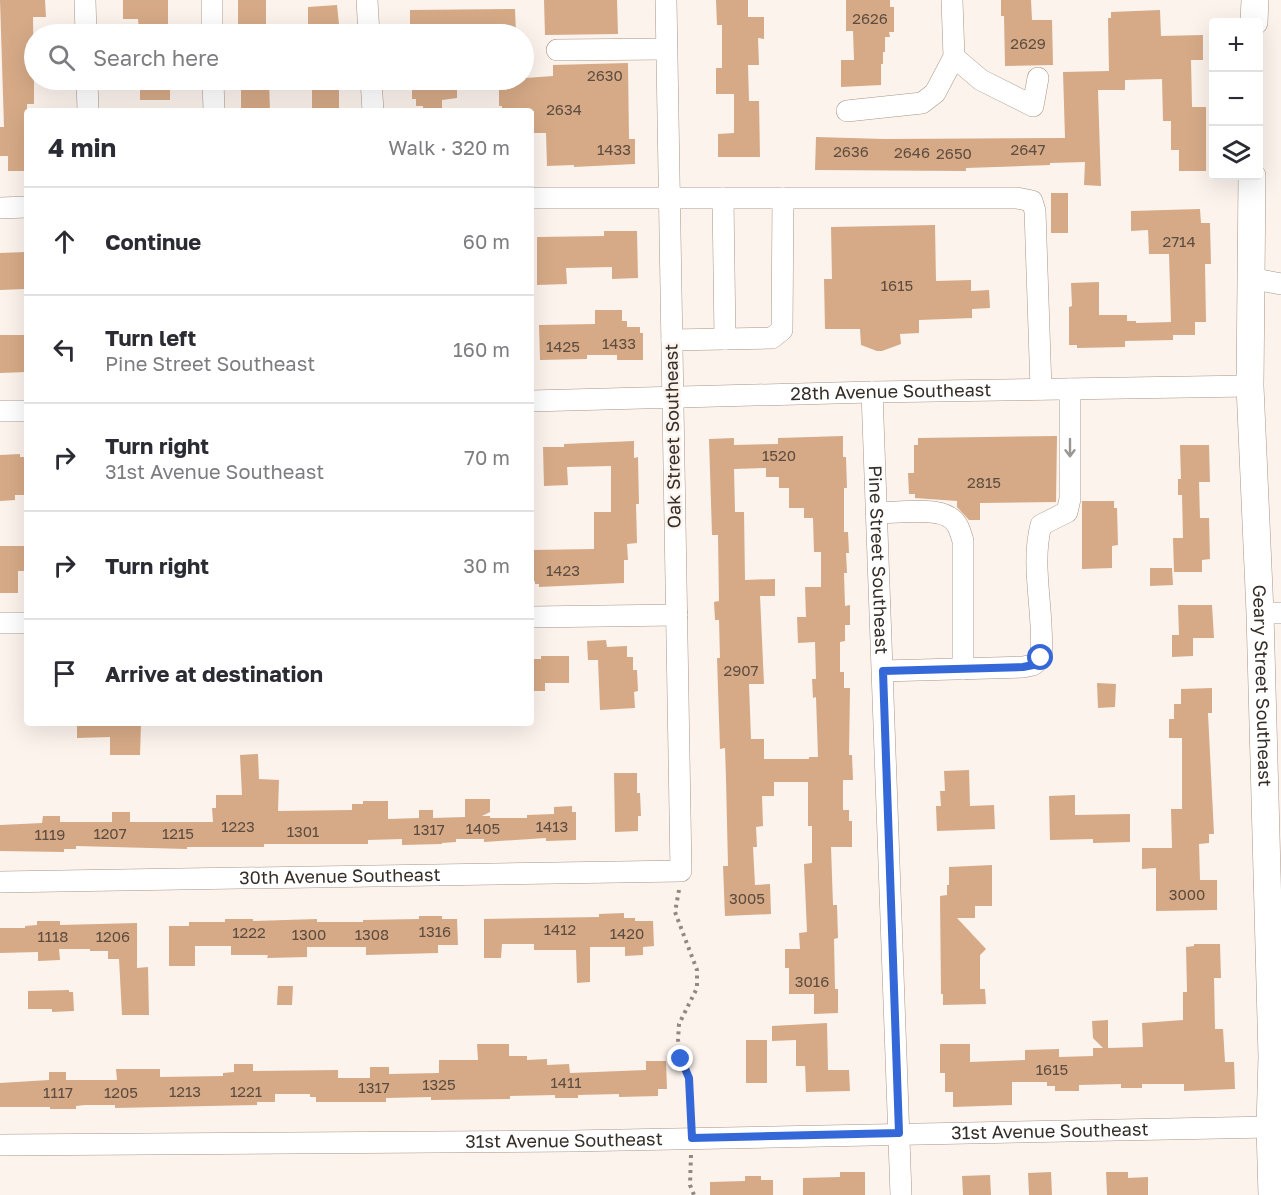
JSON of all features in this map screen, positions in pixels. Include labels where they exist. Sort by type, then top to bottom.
[{"type":"main road","points":[[1254,18],[1255,0]]},
{"type":"main road","name":"Geary Street Southeast","points":[[1252,180],[1251,386],[1270,613],[1276,1057],[1270,1127],[1272,1195]]},
{"type":"street","points":[[85,0],[86,24]]},
{"type":"street","points":[[212,0],[212,24]]},
{"type":"street","points":[[367,0],[368,24]]},
{"type":"street","name":"Oak Street Southeast","points":[[666,0],[681,871]]},
{"type":"street","points":[[847,111],[922,103],[935,93],[954,57],[952,0]]},
{"type":"street","points":[[557,50],[666,49]]},
{"type":"street","points":[[954,57],[981,80],[1033,106],[1038,78]]},
{"type":"street","points":[[87,90],[88,108]]},
{"type":"street","points":[[213,90],[214,108]]},
{"type":"street","points":[[372,90],[373,108]]},
{"type":"street","points":[[534,198],[1017,198],[1032,201],[1035,211],[1041,390]]},
{"type":"street","points":[[723,198],[725,339]]},
{"type":"street","points":[[672,340],[772,338],[782,330],[783,198]]},
{"type":"street","points":[[0,208],[24,207]]},
{"type":"street","points":[[1250,278],[1281,284]]},
{"type":"street","name":"28th Avenue Southeast","points":[[534,400],[1251,386]]},
{"type":"street","points":[[883,671],[1023,667],[1033,665],[1041,658],[1043,639],[1036,543],[1041,525],[1066,512],[1070,498],[1070,389]]},
{"type":"street","name":"Pine Street Southeast","points":[[873,392],[901,1195]]},
{"type":"street","points":[[0,411],[24,411]]},
{"type":"street","points":[[877,513],[939,512],[950,517],[959,526],[963,541],[963,669]]},
{"type":"street","points":[[534,616],[677,615]]},
{"type":"street","points":[[0,623],[24,623]]},
{"type":"street","name":"30th Avenue Southeast","points":[[0,882],[681,871]]},
{"type":"street","name":"31st Avenue Southeast","points":[[0,1145],[692,1138],[1270,1127]]},
{"type":"path","points":[[681,871],[675,912],[697,970],[697,988],[679,1024],[678,1040],[681,1059],[689,1078],[692,1138],[690,1185],[694,1195]]},
{"type":"building","points":[[0,0],[45,0],[46,17],[33,17],[33,24],[24,24],[24,90],[34,90],[34,104],[27,104],[27,108],[24,108],[24,171],[8,171],[8,156],[0,156],[0,127],[4,127]]},
{"type":"building","points":[[123,0],[168,0],[168,24],[138,24],[138,19],[123,19]]},
{"type":"building","points":[[238,0],[266,0],[266,24],[238,24]]},
{"type":"building","points":[[544,0],[617,0],[618,34],[545,35]]},
{"type":"building","points":[[716,0],[748,0],[748,17],[764,17],[764,39],[758,38],[759,65],[748,65],[749,101],[759,101],[760,157],[718,157],[718,134],[734,133],[734,94],[716,94],[716,68],[722,68],[722,25],[717,25]]},
{"type":"building","points":[[846,0],[890,0],[890,7],[894,7],[894,32],[889,32],[890,37],[885,37],[881,85],[841,87],[841,60],[854,60],[853,31],[846,31]]},
{"type":"building","points":[[1001,0],[1031,0],[1032,20],[1052,20],[1053,65],[1005,66],[1004,16],[1001,16]]},
{"type":"building","points":[[337,5],[339,24],[308,24],[308,7]]},
{"type":"building","points":[[515,9],[516,24],[410,24],[410,10]]},
{"type":"building","points":[[1160,10],[1161,36],[1203,35],[1203,60],[1191,60],[1192,107],[1206,107],[1206,171],[1179,171],[1179,150],[1171,150],[1171,121],[1163,121],[1162,79],[1125,80],[1125,90],[1098,90],[1101,186],[1084,185],[1085,162],[966,168],[966,171],[815,170],[816,137],[1065,138],[1063,72],[1109,71],[1108,18],[1111,18],[1111,12]]},
{"type":"building","points":[[628,63],[629,139],[635,139],[635,164],[547,166],[546,133],[534,133],[534,108],[502,108],[499,106],[499,90],[534,90],[534,77],[553,76],[553,65]]},
{"type":"building","points":[[140,90],[170,90],[170,100],[140,100]]},
{"type":"building","points":[[241,90],[269,90],[270,108],[241,108]]},
{"type":"building","points":[[312,90],[339,90],[339,108],[312,108]]},
{"type":"building","points":[[412,90],[457,90],[457,98],[442,100],[442,108],[416,106],[416,99],[412,99]]},
{"type":"building","points":[[1051,193],[1068,193],[1068,233],[1051,233]]},
{"type":"building","points":[[1200,209],[1201,223],[1210,223],[1211,264],[1205,264],[1206,322],[1195,322],[1195,335],[1173,335],[1173,340],[1125,341],[1125,347],[1077,348],[1077,345],[1069,345],[1071,283],[1099,282],[1099,315],[1127,315],[1127,321],[1136,321],[1136,323],[1171,322],[1169,254],[1149,254],[1148,230],[1131,231],[1131,211]]},
{"type":"building","points":[[935,225],[936,281],[971,280],[971,291],[989,290],[990,308],[972,309],[972,318],[919,320],[919,333],[900,334],[901,344],[882,351],[861,345],[860,329],[825,329],[824,279],[832,279],[831,227]]},
{"type":"building","points":[[604,231],[637,231],[638,278],[612,279],[612,267],[566,268],[567,284],[537,285],[537,237],[604,236]]},
{"type":"building","points":[[24,252],[24,289],[0,290],[0,253]]},
{"type":"building","points":[[595,310],[622,310],[622,321],[627,321],[627,327],[640,327],[640,333],[643,333],[643,360],[617,360],[617,355],[587,355],[587,359],[540,360],[539,325],[595,324]]},
{"type":"building","points":[[0,335],[24,335],[24,372],[0,373]]},
{"type":"building","points":[[843,436],[843,457],[846,457],[847,488],[844,488],[844,532],[848,532],[849,553],[846,553],[847,573],[844,573],[845,606],[850,605],[850,625],[845,625],[845,641],[840,642],[840,672],[844,672],[844,688],[850,688],[849,755],[852,755],[853,780],[843,780],[843,810],[849,810],[849,821],[852,821],[852,847],[831,847],[833,905],[837,905],[838,938],[834,939],[838,1013],[814,1014],[814,994],[789,994],[789,968],[785,968],[785,949],[800,949],[799,933],[807,932],[804,864],[812,863],[812,826],[808,826],[808,782],[774,782],[774,796],[762,796],[763,826],[756,827],[757,847],[753,847],[755,885],[770,884],[771,914],[725,916],[723,866],[728,866],[725,748],[720,749],[717,658],[720,658],[719,620],[715,620],[714,602],[719,601],[718,535],[712,535],[709,439],[734,438],[734,445],[778,444],[778,438]],"holes":[[[766,468],[766,477],[779,477],[779,488],[789,488],[789,508],[804,508],[804,518],[813,518],[814,552],[821,552],[821,587],[805,587],[806,617],[797,617],[798,643],[815,642],[816,679],[812,679],[813,698],[816,697],[818,757],[809,757],[809,759],[764,759],[764,739],[751,739],[749,684],[764,684],[760,596],[775,596],[775,579],[745,580],[744,512],[735,512],[734,469]]]},
{"type":"building","points":[[1057,436],[1056,502],[980,503],[980,520],[969,520],[957,507],[957,501],[915,498],[915,494],[909,494],[908,473],[914,473],[914,445],[918,445],[918,438]]},
{"type":"building","points":[[634,441],[634,458],[638,457],[637,543],[627,544],[628,560],[624,560],[624,583],[539,587],[539,584],[535,584],[534,550],[594,549],[594,512],[611,512],[611,466],[567,467],[568,485],[544,486],[543,447],[564,447],[564,444]]},
{"type":"building","points":[[1180,445],[1209,445],[1210,482],[1199,482],[1200,518],[1209,518],[1210,559],[1202,560],[1202,572],[1174,572],[1173,538],[1183,538],[1182,495],[1178,495],[1178,479],[1181,479]]},
{"type":"building","points":[[20,454],[20,457],[24,457],[24,495],[15,495],[15,500],[0,501],[0,455]]},
{"type":"building","points":[[1082,501],[1114,501],[1114,508],[1117,508],[1118,545],[1112,546],[1112,568],[1082,569]]},
{"type":"building","points":[[0,546],[24,546],[24,571],[18,571],[18,593],[0,593]]},
{"type":"building","points":[[1150,568],[1172,568],[1173,585],[1150,586]]},
{"type":"building","points":[[1178,605],[1212,605],[1214,638],[1193,638],[1193,656],[1172,657],[1172,635],[1179,635]]},
{"type":"building","points":[[606,640],[607,647],[627,646],[627,657],[633,657],[633,670],[637,670],[638,691],[634,692],[635,708],[600,710],[598,660],[588,660],[587,641]]},
{"type":"building","points":[[541,656],[569,656],[569,683],[545,683],[545,691],[534,691],[534,659],[541,659]]},
{"type":"building","points":[[1097,683],[1116,684],[1115,707],[1098,708]]},
{"type":"building","points":[[1212,688],[1212,713],[1208,713],[1214,834],[1209,834],[1209,843],[1199,844],[1200,880],[1217,880],[1217,910],[1156,911],[1156,868],[1142,869],[1142,848],[1172,848],[1171,809],[1182,809],[1182,738],[1169,738],[1169,719],[1174,719],[1174,704],[1181,704],[1181,689]]},
{"type":"building","points":[[77,726],[141,726],[140,755],[110,755],[110,737],[77,738]]},
{"type":"building","points":[[258,754],[259,779],[279,780],[278,811],[352,810],[352,804],[363,804],[363,801],[388,801],[388,819],[419,818],[419,810],[433,810],[433,818],[465,817],[465,799],[490,799],[490,812],[482,816],[527,818],[527,815],[554,814],[554,807],[572,806],[572,812],[576,812],[576,840],[546,841],[546,838],[484,842],[484,839],[456,839],[456,842],[442,844],[402,845],[402,839],[368,840],[368,844],[264,844],[264,847],[187,847],[187,849],[76,846],[76,849],[64,849],[64,852],[0,851],[0,825],[42,823],[43,816],[60,816],[60,822],[112,822],[112,812],[130,812],[130,822],[213,822],[212,808],[216,808],[216,795],[242,795],[240,755]]},
{"type":"building","points":[[969,770],[970,806],[994,805],[995,829],[937,831],[936,806],[941,806],[940,791],[945,791],[944,771]]},
{"type":"building","points":[[614,773],[637,773],[637,793],[640,793],[641,816],[638,816],[638,831],[615,832]]},
{"type":"building","points":[[1075,795],[1075,815],[1130,814],[1130,842],[1093,843],[1093,839],[1050,840],[1049,796]]},
{"type":"building","points":[[992,865],[992,906],[975,906],[975,918],[957,918],[986,949],[980,955],[980,989],[985,989],[986,1004],[943,1005],[940,896],[947,895],[949,867]]},
{"type":"building","points":[[624,913],[624,918],[635,918],[635,921],[653,921],[654,946],[643,947],[643,955],[625,956],[625,947],[590,947],[590,982],[577,983],[576,950],[534,950],[534,944],[502,944],[501,958],[484,958],[484,919],[599,917],[599,914]]},
{"type":"building","points":[[419,916],[442,916],[442,919],[457,919],[458,945],[438,945],[438,953],[366,955],[366,947],[307,947],[307,957],[267,958],[268,955],[231,955],[231,946],[195,946],[195,966],[169,966],[169,926],[189,926],[189,922],[225,922],[225,919],[253,919],[253,921],[317,919],[317,922],[363,922],[363,920],[419,919]]},
{"type":"building","points":[[37,921],[60,921],[60,925],[137,923],[137,968],[148,967],[149,1015],[122,1015],[119,959],[108,959],[108,951],[59,949],[60,960],[38,961],[38,952],[0,953],[0,928],[25,928],[25,926],[37,925]]},
{"type":"building","points":[[1194,944],[1220,944],[1221,978],[1214,978],[1215,1029],[1223,1029],[1225,1062],[1234,1062],[1235,1089],[1184,1091],[1184,1084],[1142,1084],[1142,1088],[1121,1088],[1121,1084],[1079,1085],[1079,1091],[1055,1091],[1055,1086],[1047,1086],[1047,1082],[1012,1082],[1012,1105],[953,1107],[953,1092],[945,1092],[945,1073],[940,1073],[940,1044],[970,1044],[970,1062],[1025,1060],[1025,1050],[1059,1049],[1059,1057],[1093,1056],[1093,1048],[1103,1048],[1093,1038],[1092,1021],[1108,1020],[1108,1048],[1143,1047],[1142,1023],[1183,1020],[1183,992],[1187,992],[1186,947],[1194,946]]},
{"type":"building","points":[[278,986],[293,986],[292,1005],[277,1005]]},
{"type":"building","points":[[69,990],[73,992],[74,1011],[52,1012],[52,1009],[28,1009],[28,991]]},
{"type":"building","points":[[827,1023],[828,1070],[849,1070],[850,1091],[806,1092],[805,1066],[796,1066],[796,1040],[772,1041],[772,1026]]},
{"type":"building","points":[[746,1040],[767,1040],[767,1083],[746,1083]]},
{"type":"building","points":[[477,1044],[509,1044],[509,1056],[527,1056],[527,1060],[547,1059],[547,1065],[569,1064],[570,1073],[646,1070],[646,1061],[666,1061],[667,1089],[658,1089],[658,1096],[619,1097],[619,1094],[555,1098],[555,1095],[510,1096],[510,1099],[431,1100],[431,1097],[386,1098],[386,1102],[316,1102],[316,1097],[310,1097],[310,1094],[275,1094],[275,1102],[257,1102],[257,1105],[115,1108],[115,1105],[85,1105],[76,1106],[76,1109],[0,1107],[0,1083],[49,1080],[49,1072],[66,1072],[66,1080],[117,1080],[116,1069],[160,1069],[160,1077],[223,1076],[223,1073],[234,1072],[234,1064],[253,1064],[253,1071],[338,1070],[338,1078],[370,1078],[370,1067],[389,1067],[389,1074],[439,1073],[439,1060],[478,1060]]},
{"type":"building","points":[[840,1172],[865,1172],[865,1195],[803,1195],[803,1178],[840,1177]]},
{"type":"building","points":[[1051,1172],[1052,1195],[1029,1195],[1028,1173]]},
{"type":"building","points":[[1106,1172],[1128,1172],[1128,1178],[1148,1177],[1148,1195],[1107,1195]]},
{"type":"building","points":[[990,1175],[991,1195],[963,1195],[962,1176]]},
{"type":"building","points":[[745,1176],[761,1176],[761,1180],[773,1180],[773,1195],[710,1195],[710,1182],[745,1181]]},
{"type":"route","points":[[681,1059],[689,1078],[692,1138],[899,1133],[883,671],[1023,667],[1033,665],[1041,658]]}]
